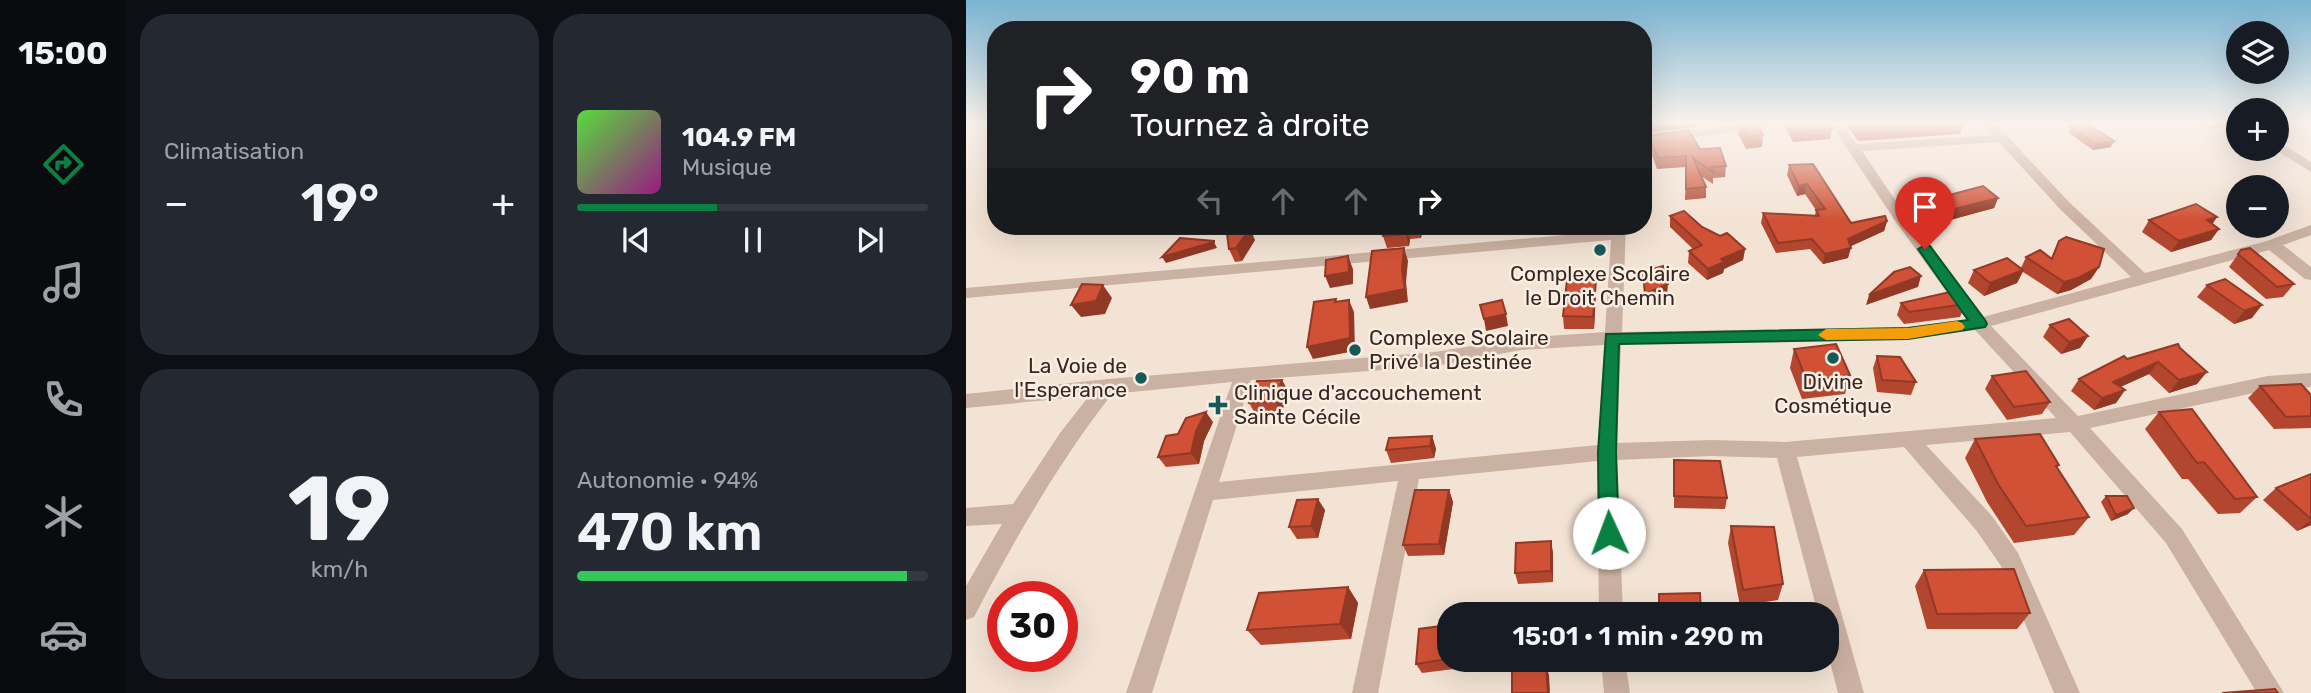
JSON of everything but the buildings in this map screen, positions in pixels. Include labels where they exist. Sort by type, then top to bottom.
[{"type":"street","points":[[1859,155],[1901,219],[1979,324],[2074,424],[2174,536],[2271,693]]},
{"type":"street","points":[[2017,155],[2064,205],[2141,279]]},
{"type":"street","points":[[2292,155],[2311,168]]},
{"type":"street","points":[[966,401],[1108,386],[1435,359],[1521,344],[1612,338],[1908,333],[1979,324],[2273,244],[2311,230]]},
{"type":"street","points":[[966,293],[1566,235]]},
{"type":"street","points":[[1611,602],[1607,452],[1618,235]]},
{"type":"street","points":[[2273,244],[2311,275]]},
{"type":"street","points":[[1139,693],[1244,374]]},
{"type":"street","points":[[1205,492],[1607,452],[1711,448],[1785,450],[2074,424],[2268,383],[2311,380]]},
{"type":"street","points":[[966,609],[1017,513],[1062,444],[1108,386]]},
{"type":"street","points":[[1909,440],[1984,523],[2010,560],[2067,693]]},
{"type":"street","points":[[1785,450],[1851,693]]},
{"type":"street","points":[[1365,693],[1410,472]]},
{"type":"street","points":[[966,517],[1017,513]]},
{"type":"street","points":[[1614,672],[1617,693]]},
{"type":"slow traffic","points":[[1826,335],[1908,333],[1957,327]]},
{"type":"place","name":"Complexe Scolaire le Droit Chemin","points":[[1600,250]]},
{"type":"place","name":"Complexe Scolaire Privé la Destinée","points":[[1355,350]]},
{"type":"place","name":"Divine Cosmétique","points":[[1833,358]]},
{"type":"place","name":"La Voie de l'Esperance","points":[[1141,378]]},
{"type":"place","name":"Clinique d'accouchement Sainte Cécile","points":[[1218,405]]},
{"type":"route","points":[[1609,533],[1607,452],[1612,338],[1908,333],[1979,324],[1925,249]]}]
